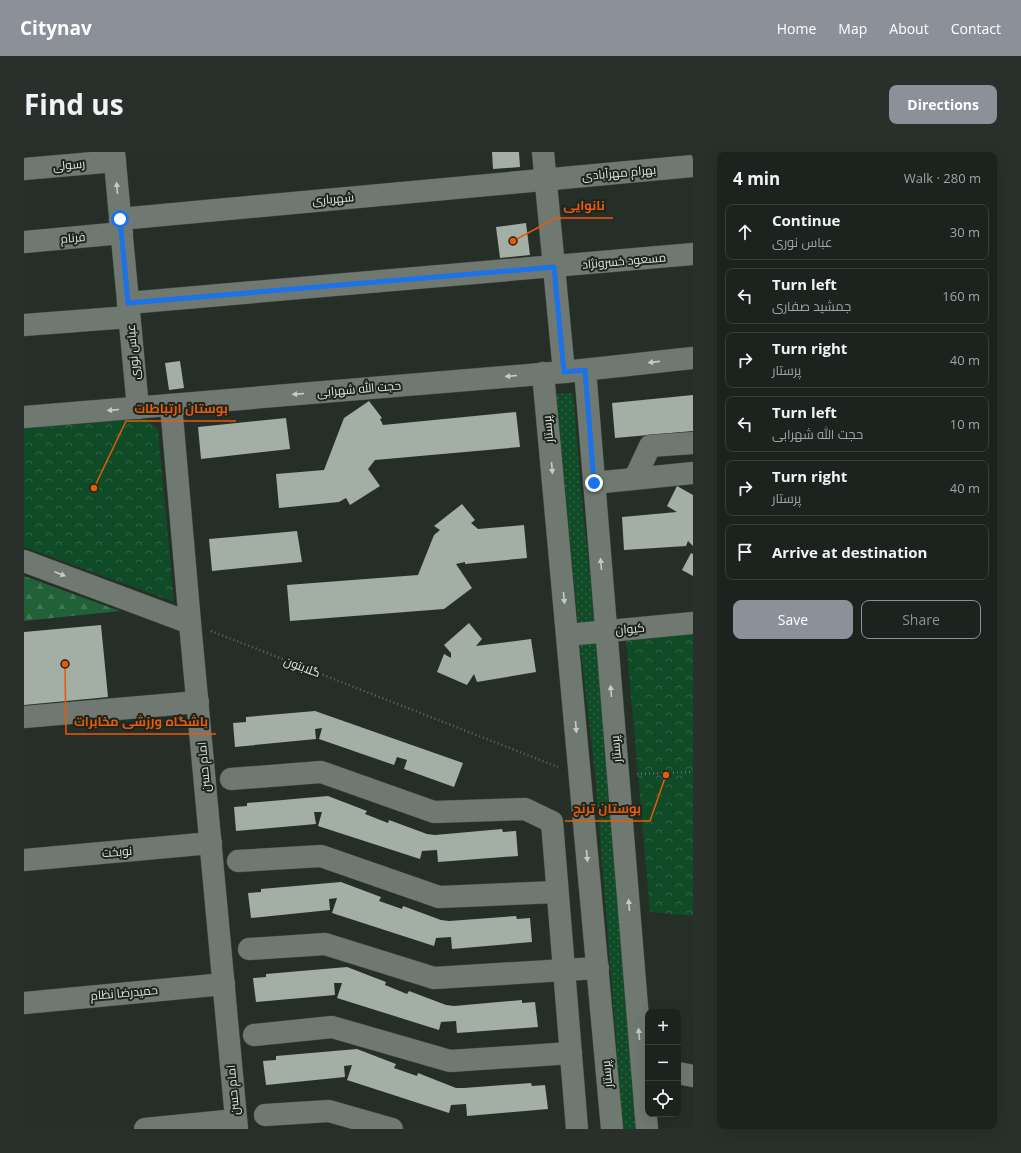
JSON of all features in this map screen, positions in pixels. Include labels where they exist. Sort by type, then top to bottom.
[{"type":"street","name":"پرستار","points":[[543,152],[564,372],[567,635],[612,1129]]},
{"type":"street","name":"رسولى","points":[[24,169],[114,156]]},
{"type":"street","name":"عباس نوری","points":[[114,156],[138,408]]},
{"type":"street","name":"بهرام مهرآبادی","points":[[546,180],[693,166]]},
{"type":"street","name":"شهریاری","points":[[121,226],[546,180]]},
{"type":"street","name":"فرنام","points":[[24,242],[121,226]]},
{"type":"street","name":"مسعود خسرونژاد","points":[[24,325],[129,310],[693,254]]},
{"type":"street","name":"حجت الله شهرابی","points":[[24,417],[564,372],[693,358]]},
{"type":"street","name":"پرستار","points":[[564,372],[594,483],[618,775],[645,1066]]},
{"type":"street","name":"امام حسن","points":[[171,405],[236,1124]]},
{"type":"street","points":[[635,478],[650,446],[693,442]]},
{"type":"street","points":[[594,483],[693,473]]},
{"type":"street","points":[[24,561],[190,623]]},
{"type":"street","name":"کیوان","points":[[567,635],[693,623]]},
{"type":"street","points":[[24,717],[198,702]]},
{"type":"street","points":[[231,779],[321,772],[434,812],[525,809],[552,822],[577,1129]]},
{"type":"street","name":"نوبخت","points":[[24,860],[211,843]]},
{"type":"street","points":[[238,861],[321,856],[439,897],[558,892]]},
{"type":"street","points":[[249,949],[325,944],[434,978],[598,968]]},
{"type":"street","name":"حمیدرضا نظام","points":[[24,1003],[224,984]]},
{"type":"street","points":[[254,1035],[332,1027],[450,1061],[571,1053]]},
{"type":"street","points":[[681,1074],[693,1076]]},
{"type":"street","name":"پرستار","points":[[645,1081],[647,1129]]},
{"type":"street","points":[[265,1115],[329,1110],[392,1129]]},
{"type":"street","points":[[145,1129],[236,1124]]},
{"type":"path","name":"گلابتون","points":[[190,623],[580,775]]},
{"type":"path","points":[[618,775],[693,772]]},
{"type":"green space","points":[[573,393],[582,501],[595,621],[578,623],[556,394]]},
{"type":"green space","points":[[139,414],[158,429],[174,602],[24,547],[24,424]]},
{"type":"green space","points":[[24,576],[120,611],[24,621]]},
{"type":"green space","points":[[693,634],[693,916],[650,912],[626,638]]},
{"type":"green space","points":[[580,644],[599,644],[641,1129],[623,1129],[595,773]]},
{"type":"building","points":[[492,152],[519,152],[520,167],[493,169]]},
{"type":"building","points":[[526,223],[530,255],[500,258],[496,227]]},
{"type":"building","points":[[180,361],[184,388],[169,390],[165,363]]},
{"type":"building","points":[[693,395],[693,431],[615,438],[612,403]]},
{"type":"building","points":[[369,401],[382,418],[380,419],[383,425],[516,412],[520,447],[375,460],[368,469],[380,486],[350,505],[346,498],[339,502],[279,508],[276,474],[324,470],[344,418]]},
{"type":"building","points":[[286,418],[290,449],[201,459],[198,427]]},
{"type":"building","points":[[677,486],[693,495],[693,546],[688,541],[686,546],[624,550],[622,517],[677,512],[667,506]]},
{"type":"building","points":[[462,504],[475,520],[471,523],[478,529],[524,525],[527,558],[465,564],[465,562],[456,564],[472,588],[444,609],[290,621],[287,585],[418,575],[434,535],[440,530],[434,526]]},
{"type":"building","points":[[297,531],[302,562],[212,571],[209,539]]},
{"type":"building","points":[[691,553],[693,554],[693,576],[682,570]]},
{"type":"building","points":[[469,623],[482,639],[476,646],[531,639],[536,672],[477,682],[474,674],[467,685],[437,672],[444,654],[451,658],[451,653],[444,645]]},
{"type":"building","points":[[101,625],[108,697],[24,705],[24,632]]},
{"type":"building","points":[[315,711],[463,763],[454,787],[404,769],[407,760],[397,757],[394,765],[319,739],[322,728],[315,729],[316,739],[235,747],[233,723],[246,722],[246,717]]},
{"type":"building","points":[[328,796],[367,811],[365,814],[388,823],[389,820],[427,834],[435,835],[502,829],[503,832],[516,831],[518,856],[438,862],[437,850],[422,851],[420,859],[318,826],[322,812],[314,812],[316,824],[236,831],[234,807],[247,806],[247,803]]},
{"type":"building","points":[[341,882],[381,897],[379,901],[402,909],[403,906],[441,920],[449,921],[516,916],[517,919],[530,918],[532,942],[452,949],[451,937],[436,938],[434,946],[332,913],[337,898],[329,899],[330,910],[251,918],[248,893],[261,892],[261,889]]},
{"type":"building","points":[[347,967],[386,982],[385,985],[407,994],[409,991],[446,1005],[454,1006],[522,1000],[522,1003],[535,1002],[538,1027],[457,1033],[456,1021],[441,1022],[439,1030],[337,998],[342,983],[334,983],[335,995],[256,1002],[253,978],[266,977],[266,974]]},
{"type":"building","points":[[357,1049],[396,1064],[394,1068],[417,1076],[418,1073],[456,1088],[531,1083],[532,1086],[545,1085],[548,1109],[467,1116],[466,1104],[451,1105],[449,1113],[347,1080],[352,1065],[344,1066],[345,1077],[266,1085],[263,1061],[276,1060],[276,1056]]},
{"type":"place","name":"نانوایی","points":[[513,241]]},
{"type":"place","name":"بوستان ارتباطات","points":[[94,488]]},
{"type":"place","name":"باشگاه ورزشی مخابرات","points":[[65,664]]},
{"type":"place","name":"بوستان ترنج","points":[[666,775]]},
{"type":"route","points":[[120,219],[128,303],[554,267],[564,372],[585,370],[594,483]]}]
